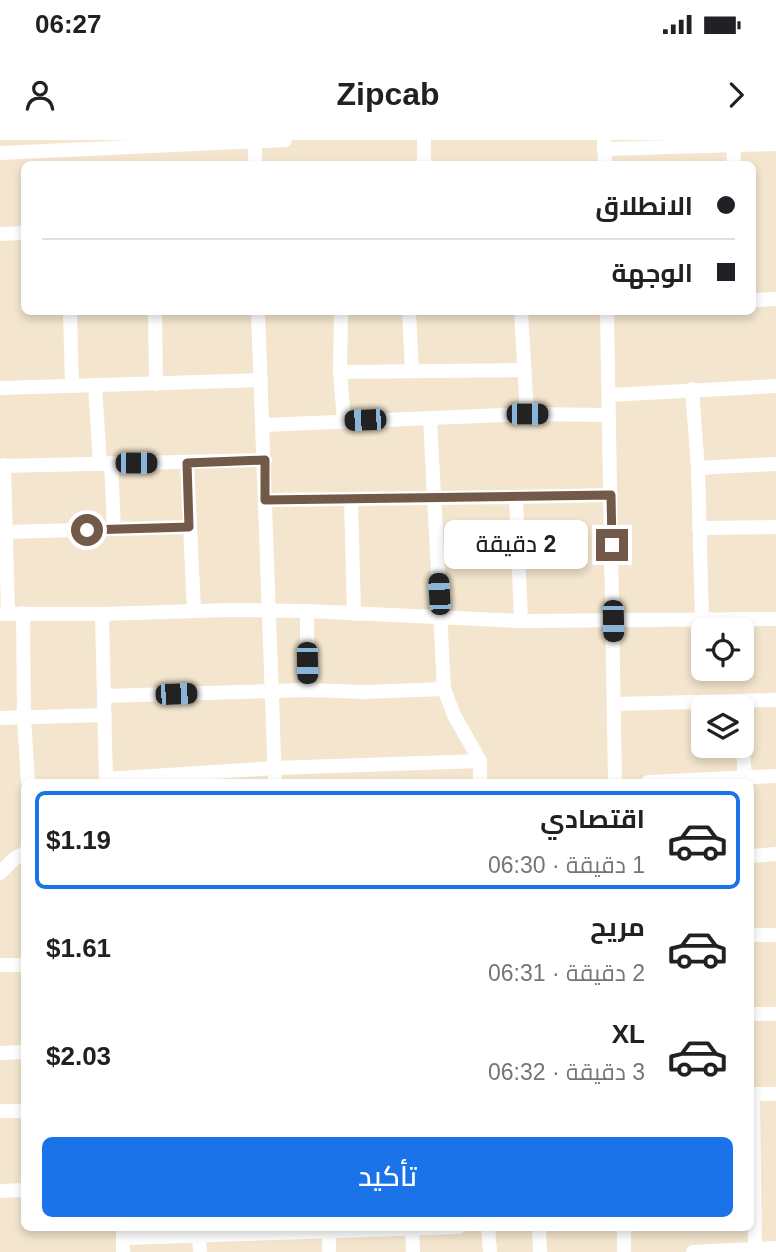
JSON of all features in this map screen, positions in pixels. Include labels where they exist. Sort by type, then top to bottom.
[{"type":"street","points":[[255,140],[255,161]]},
{"type":"street","points":[[0,153],[87,158],[181,143],[285,140]]},
{"type":"street","points":[[424,140],[424,161]]},
{"type":"street","points":[[604,151],[690,143],[770,143]]},
{"type":"street","points":[[733,145],[734,161]]},
{"type":"street","points":[[0,234],[21,233]]},
{"type":"street","points":[[756,300],[776,299]]},
{"type":"street","points":[[70,315],[72,386]]},
{"type":"street","points":[[155,315],[156,384]]},
{"type":"street","points":[[258,315],[275,775]]},
{"type":"street","points":[[341,315],[340,372],[344,421]]},
{"type":"street","points":[[409,315],[412,371]]},
{"type":"street","points":[[521,315],[527,414]]},
{"type":"street","points":[[607,315],[615,779]]},
{"type":"street","points":[[340,372],[524,370]]},
{"type":"street","points":[[0,386],[261,380]]},
{"type":"street","points":[[95,385],[114,529]]},
{"type":"street","points":[[609,395],[776,386]]},
{"type":"street","points":[[692,389],[698,468],[702,618]]},
{"type":"street","points":[[264,425],[527,414],[609,415]]},
{"type":"street","points":[[430,418],[444,689],[454,715],[480,761],[480,779]]},
{"type":"street","points":[[265,460],[2,465],[4,614],[307,611],[521,621],[691,621]]},
{"type":"street","points":[[187,463],[194,611]]},
{"type":"street","points":[[698,468],[776,464]]},
{"type":"street","points":[[265,500],[611,495]]},
{"type":"street","points":[[516,497],[521,621]]},
{"type":"street","points":[[351,500],[354,614]]},
{"type":"street","points":[[5,533],[189,527]]},
{"type":"street","points":[[699,528],[776,527]]},
{"type":"street","points":[[307,611],[307,690]]},
{"type":"street","points":[[23,614],[24,718],[29,779]]},
{"type":"street","points":[[102,614],[106,779]]},
{"type":"street","points":[[754,620],[776,619]]},
{"type":"street","points":[[104,696],[444,689]]},
{"type":"street","points":[[754,703],[776,700]]},
{"type":"street","points":[[614,704],[691,705]]},
{"type":"street","points":[[0,718],[105,715]]},
{"type":"street","points":[[744,758],[745,777]]},
{"type":"street","points":[[162,779],[275,775],[480,761]]},
{"type":"street","points":[[706,779],[776,776]]},
{"type":"street","points":[[0,873],[21,855]]},
{"type":"street","points":[[754,856],[776,855]]},
{"type":"street","points":[[754,935],[776,935]]},
{"type":"street","points":[[0,965],[21,965]]},
{"type":"street","points":[[754,1014],[776,1014]]},
{"type":"street","points":[[0,1053],[21,1052]]},
{"type":"street","points":[[754,1094],[776,1094]]},
{"type":"street","points":[[0,1111],[21,1111]]},
{"type":"street","points":[[0,1191],[21,1190]]},
{"type":"street","points":[[754,1221],[755,1248]]},
{"type":"street","points":[[123,1239],[274,1231]]},
{"type":"street","points":[[329,1231],[329,1252]]},
{"type":"street","points":[[412,1231],[413,1252]]},
{"type":"street","points":[[488,1231],[490,1252]]},
{"type":"street","points":[[539,1231],[540,1252]]},
{"type":"street","points":[[624,1231],[624,1252]]},
{"type":"street","points":[[200,1235],[200,1252]]},
{"type":"street","points":[[692,1252],[776,1248]]},
{"type":"shaded area","points":[[0,140],[776,140],[776,1252],[0,1252]]},
{"type":"route","points":[[87,530],[189,527],[187,463],[265,460],[265,500],[611,495],[612,545]]}]
